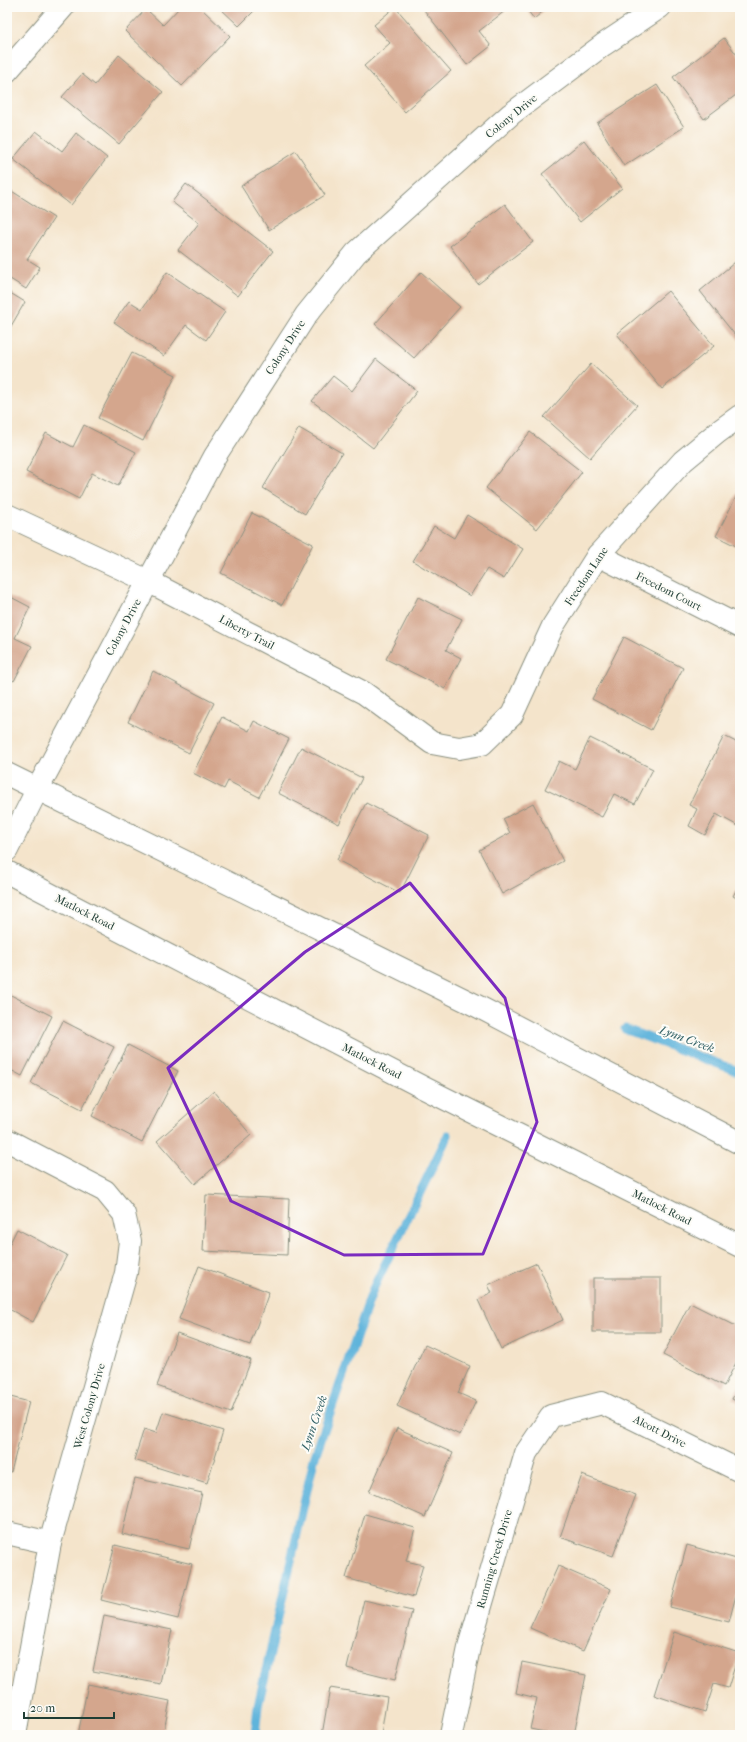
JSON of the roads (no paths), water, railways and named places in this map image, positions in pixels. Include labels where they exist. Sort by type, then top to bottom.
[{"type":"street","points":[[7,70],[62,7]]},
{"type":"street","name":"Colony Drive","points":[[37,790],[215,456],[306,315],[356,253],[511,114],[603,45],[660,7]]},
{"type":"street","name":"Freedom Lane","points":[[482,744],[512,716],[553,626],[598,555],[683,461],[740,416]]},
{"type":"street","name":"Liberty Trail","points":[[7,515],[148,580],[364,693],[432,743],[459,748],[482,744]]},
{"type":"street","name":"Freedom Court","points":[[598,555],[740,627]]},
{"type":"street","points":[[7,774],[479,1007],[740,1143]]},
{"type":"street","points":[[7,850],[37,790]]},
{"type":"street","name":"Matlock Road","points":[[7,872],[424,1088],[740,1246]]},
{"type":"street","name":"West Colony Drive","points":[[7,1140],[106,1191],[124,1214],[130,1241],[126,1273],[50,1543],[15,1735]]},
{"type":"street","name":"Alcott Drive","points":[[576,1408],[602,1403],[740,1471]]},
{"type":"street","name":"Running Creek Drive","points":[[451,1735],[470,1643],[526,1453],[550,1416],[576,1408]]},
{"type":"street","points":[[7,1533],[50,1543]]},
{"type":"waterway","name":"Lynn Creek","points":[[625,1029],[740,1072]]},
{"type":"waterway","name":"Lynn Creek","points":[[255,1735],[258,1706],[314,1459],[373,1289],[448,1135]]}]
